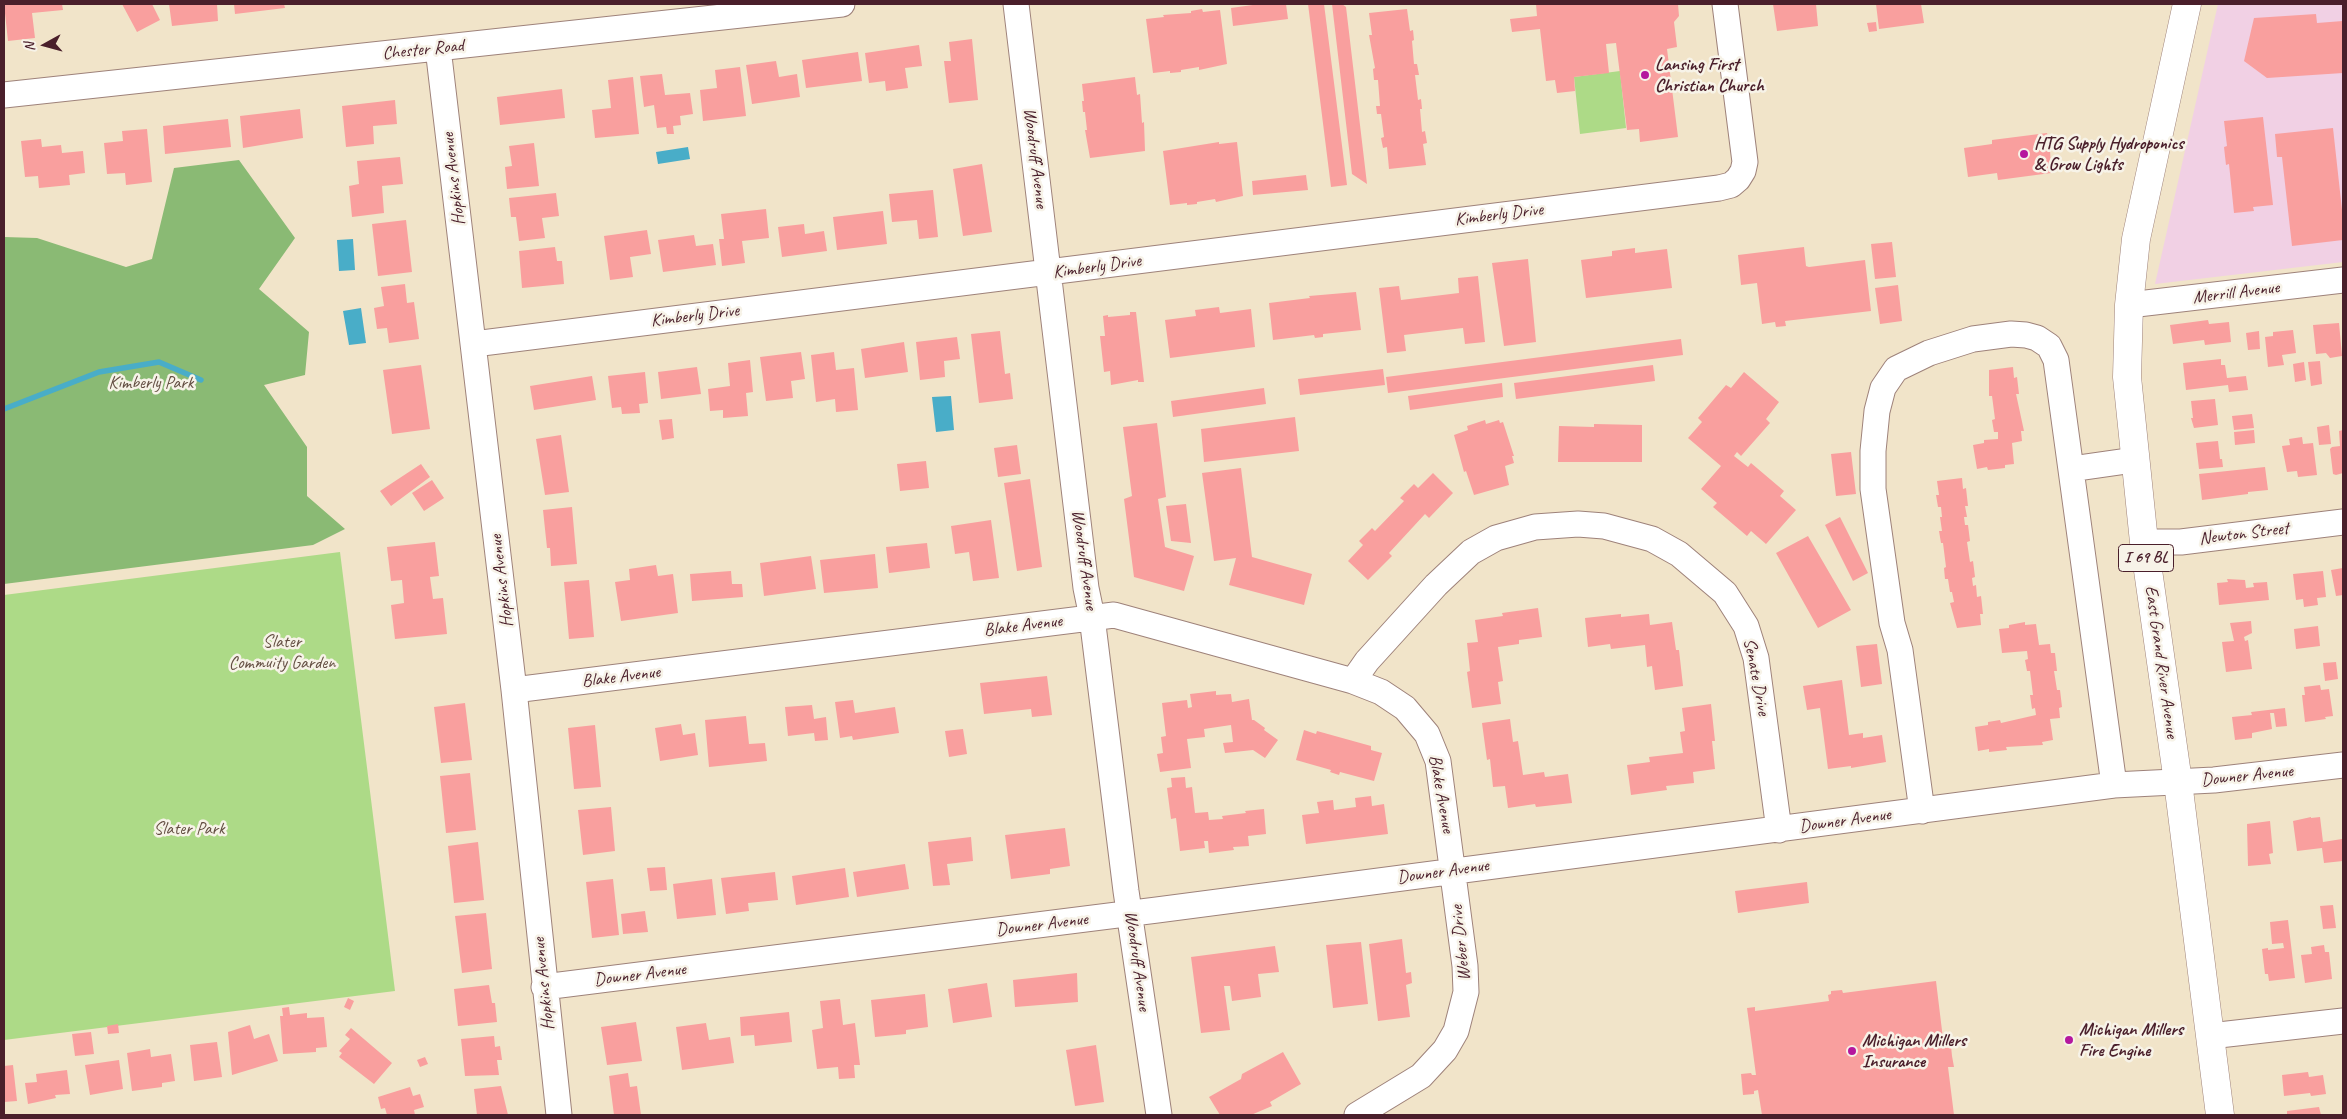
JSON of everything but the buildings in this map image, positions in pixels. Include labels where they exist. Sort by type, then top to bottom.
[{"type":"main road","name":"East Grand River Avenue","points":[[2187,4],[2136,239],[2129,305],[2126,377],[2144,542],[2178,782],[2220,1115]]},
{"type":"street","name":"Chester Road","points":[[4,95],[842,4]]},
{"type":"street","name":"Woodruff Avenue","points":[[1016,4],[1050,273],[1086,588],[1092,617],[1159,1115]]},
{"type":"street","name":"Kimberly Drive","points":[[474,344],[1050,273],[1731,185],[1743,171],[1745,162],[1725,4]]},
{"type":"street","name":"Hopkins Avenue","points":[[438,48],[514,690],[559,1115]]},
{"type":"street","name":"Merrill Avenue","points":[[2129,305],[2343,280]]},
{"type":"street","points":[[1922,811],[1900,650],[1892,623],[1873,489],[1872,451],[1877,411],[1884,388],[1896,370],[1929,353],[1973,339],[2011,334],[2037,338],[2049,346],[2056,360],[2114,785]]},
{"type":"street","points":[[2071,469],[2134,460]]},
{"type":"street","name":"Newton Street","points":[[2144,542],[2180,542],[2343,522]]},
{"type":"street","name":"Senate Drive","points":[[1353,681],[1367,661],[1436,585],[1471,552],[1496,538],[1535,527],[1578,524],[1604,526],[1635,534],[1679,554],[1702,573],[1725,593],[1746,626],[1756,658],[1778,830]]},
{"type":"street","name":"Blake Avenue","points":[[514,690],[1092,617],[1114,616],[1353,681],[1381,692],[1405,708],[1427,734],[1438,761],[1453,871]]},
{"type":"street","name":"Downer Avenue","points":[[544,987],[1131,914],[2114,785],[2214,780],[2343,765]]},
{"type":"street","name":"Weber Drive","points":[[1357,1115],[1421,1076],[1446,1050],[1456,1031],[1466,992],[1465,966],[1453,871]]},
{"type":"street","points":[[2210,1036],[2343,1021]]},
{"type":"shaded area","points":[[2218,4],[2343,4],[2343,262],[2155,284]]},
{"type":"green space","points":[[1620,71],[1626,128],[1580,134],[1574,77]]},
{"type":"green space","name":"Kimberly Park","points":[[239,160],[295,238],[259,289],[309,332],[305,375],[264,385],[307,447],[307,496],[345,529],[313,545],[4,584],[4,237],[37,238],[126,267],[152,259],[174,168]]},
{"type":"green space","name":"Slater Park","points":[[340,552],[395,991],[4,1040],[4,595]]},
{"type":"water","points":[[688,147],[690,159],[658,164],[656,152]]},
{"type":"water","points":[[353,239],[355,270],[339,271],[337,240]]},
{"type":"water","points":[[361,308],[366,343],[349,345],[343,311]]},
{"type":"water","points":[[951,396],[954,430],[936,432],[932,397]]},
{"type":"waterway","points":[[4,409],[99,372],[159,362],[201,380]]},
{"type":"place","name":"Lansing First Christian Church","points":[[1645,75]]},
{"type":"place","name":"HTG Supply Hydroponics & Grow Lights","points":[[2024,154]]},
{"type":"place","name":"Michigan Millers Fire Engine","points":[[2069,1040]]},
{"type":"place","name":"Michigan Millers Insurance","points":[[1852,1051]]},
{"type":"park label","name":"Slater Commuity Garden","points":[[282,652]]}]
